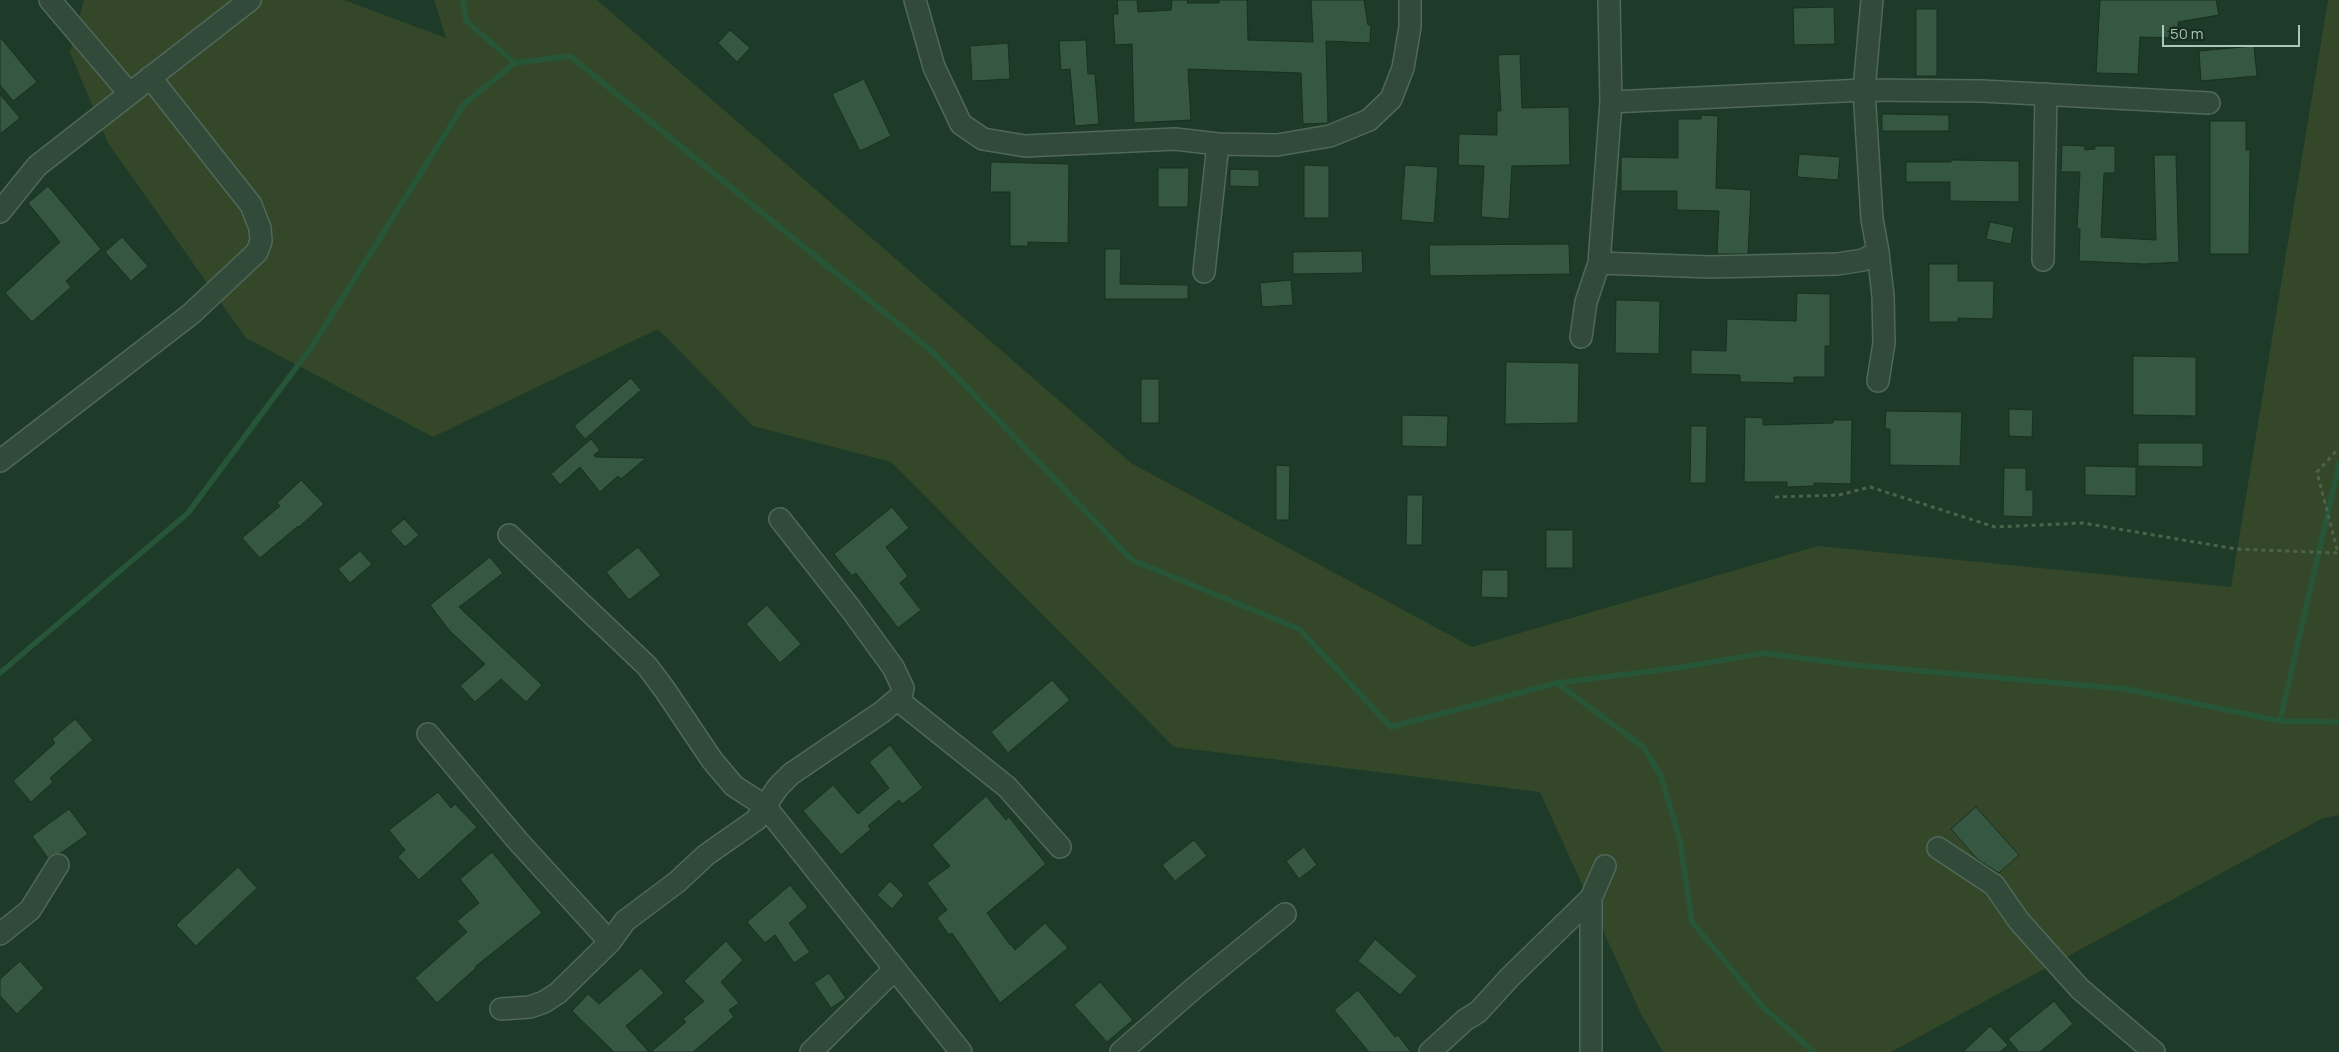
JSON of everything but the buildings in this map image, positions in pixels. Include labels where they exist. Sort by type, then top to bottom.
[{"type":"street","points":[[50,0],[129,93]]},
{"type":"street","points":[[0,212],[37,166],[150,76],[250,0]]},
{"type":"street","points":[[915,0],[934,67],[961,124],[983,139],[1024,146],[1150,140],[1194,140],[1218,144],[1277,145],[1330,136],[1369,120],[1391,99],[1403,68],[1410,27],[1410,0]]},
{"type":"street","points":[[1582,337],[1586,302],[1599,263],[1610,102],[1609,0]]},
{"type":"street","points":[[1872,0],[1864,90],[1872,219],[1883,296],[1884,343],[1878,381]]},
{"type":"street","points":[[0,461],[191,314],[256,252],[261,241],[260,228],[251,205],[150,76]]},
{"type":"street","points":[[1610,102],[1864,90],[2046,94],[2209,103]]},
{"type":"street","points":[[2044,260],[2046,94]]},
{"type":"street","points":[[1204,272],[1218,144]]},
{"type":"street","points":[[1599,263],[1710,267],[1837,264],[1863,260],[1878,252]]},
{"type":"street","points":[[501,1009],[530,1007],[544,1002],[558,993],[610,942],[625,922],[677,882],[706,855],[756,820],[778,787],[797,769],[898,700],[902,688],[893,667],[850,608],[780,519]]},
{"type":"street","points":[[509,535],[647,666],[712,760],[734,786],[765,806],[961,1052]]},
{"type":"street","points":[[898,700],[1007,787],[1060,847]]},
{"type":"street","points":[[428,734],[516,840],[610,942]]},
{"type":"street","points":[[1938,848],[1994,885],[2019,921],[2080,989],[2154,1052]]},
{"type":"street","points":[[0,934],[30,910],[58,864]]},
{"type":"street","points":[[1430,1052],[1465,1020],[1478,1012],[1510,977],[1591,898],[1605,866]]},
{"type":"street","points":[[1591,898],[1591,1052]]},
{"type":"street","points":[[1121,1052],[1193,989],[1286,914]]},
{"type":"street","points":[[811,1052],[894,970]]},
{"type":"path","points":[[1775,497],[1839,495],[1870,487],[1995,527],[2083,522],[2236,548],[2338,553],[2317,472],[2339,448]]},
{"type":"green space","points":[[84,0],[344,0],[446,38],[434,0],[597,0],[1131,463],[1472,647],[1818,546],[2231,587],[2328,0],[2339,0],[2339,815],[2323,818],[1891,1052],[1663,1052],[1641,1014],[1540,792],[1174,747],[891,462],[753,426],[658,329],[433,437],[246,338],[108,143],[70,52]]},
{"type":"waterway","points":[[463,0],[466,21],[515,63],[570,56],[934,353],[1132,560],[1299,629],[1391,727],[1557,683],[1684,667],[1763,653],[1855,665],[2126,689],[2280,721],[2339,722]]},
{"type":"waterway","points":[[0,673],[188,513],[313,345],[464,104],[515,63]]},
{"type":"waterway","points":[[2280,721],[2339,464]]},
{"type":"waterway","points":[[1557,683],[1643,747],[1661,776],[1680,841],[1692,922],[1763,1007],[1814,1052]]}]
